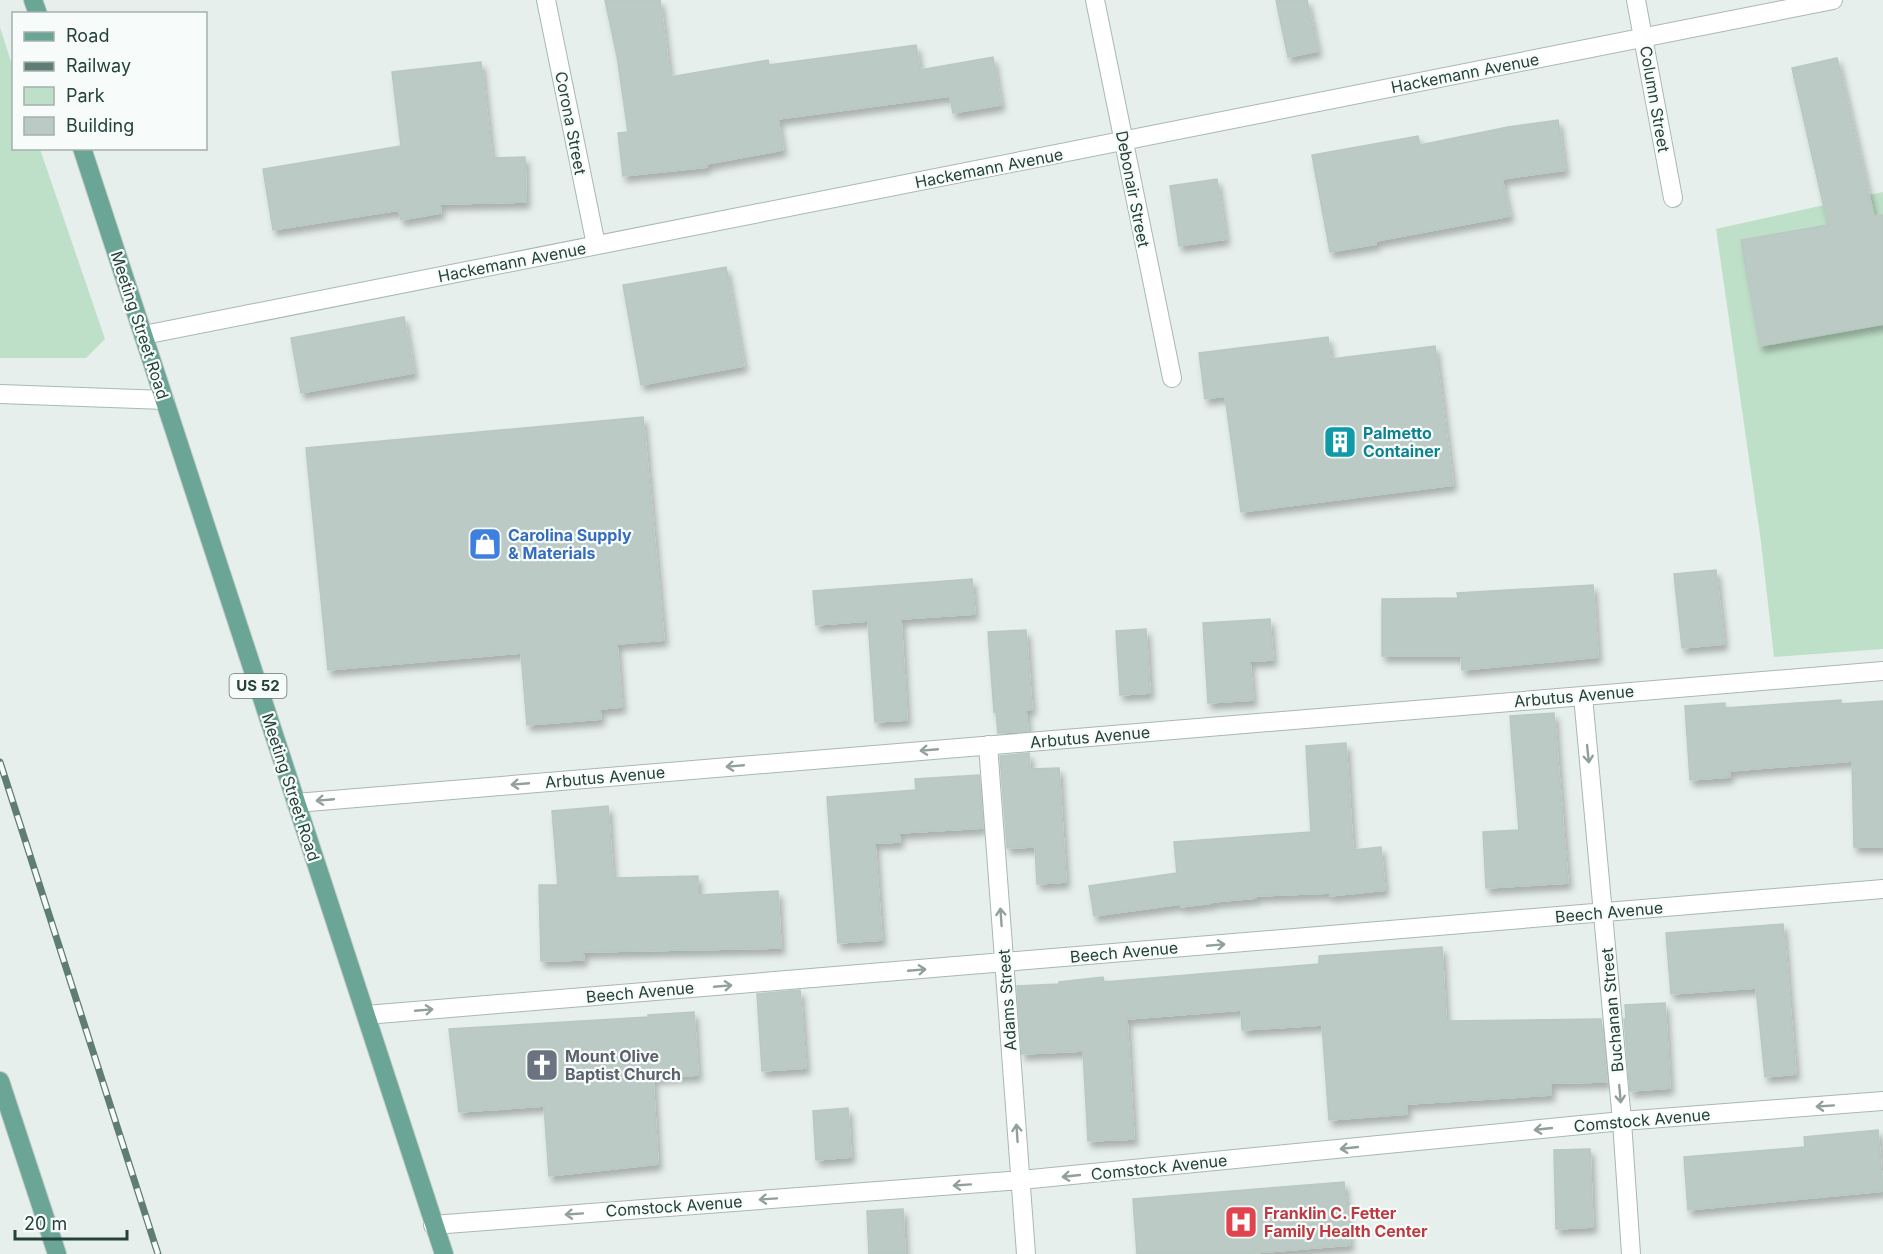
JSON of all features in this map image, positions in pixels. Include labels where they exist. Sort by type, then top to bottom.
[{"type":"main road","name":"Meeting Street Road","points":[[83,150],[444,1254]]},
{"type":"main road","points":[[0,1081],[57,1254]]},
{"type":"street","name":"Corona Street","points":[[546,0],[596,245]]},
{"type":"street","name":"Debonair Street","points":[[1095,0],[1172,378]]},
{"type":"street","name":"Column Street","points":[[1636,0],[1673,198]]},
{"type":"street","name":"Hackemann Avenue","points":[[144,335],[1833,0]]},
{"type":"street","points":[[0,394],[165,400]]},
{"type":"street","name":"Arbutus Avenue","points":[[296,803],[1883,671]]},
{"type":"street","name":"Buchanan Street","points":[[1583,696],[1604,912],[1631,1254]]},
{"type":"street","name":"Adams Street","points":[[988,745],[1026,1254]]},
{"type":"street","name":"Beech Avenue","points":[[366,1015],[1883,889]]},
{"type":"street","name":"Comstock Avenue","points":[[434,1225],[1021,1180],[1622,1122],[1883,1101]]},
{"type":"green space","points":[[0,27],[12,65],[12,150],[40,150],[105,339],[86,358],[0,358]]},
{"type":"green space","points":[[1883,192],[1883,649],[1774,657],[1761,542],[1716,229]]},
{"type":"building","points":[[605,0],[660,0],[670,77],[768,60],[769,65],[916,45],[920,70],[993,57],[1001,105],[953,113],[950,96],[778,119],[783,150],[706,164],[707,167],[623,176],[618,133],[628,132],[617,56]]},
{"type":"building","points":[[1276,0],[1307,0],[1318,51],[1288,57]]},
{"type":"building","points":[[1837,58],[1874,216],[1883,215],[1883,324],[1760,346],[1741,240],[1828,225],[1792,68]]},
{"type":"building","points":[[481,62],[492,158],[525,157],[526,202],[440,204],[441,213],[401,220],[399,210],[273,230],[263,169],[401,146],[392,72]]},
{"type":"building","points":[[1558,120],[1565,170],[1502,179],[1510,216],[1330,252],[1312,155],[1418,136],[1420,145],[1508,127]]},
{"type":"building","points":[[1217,179],[1226,239],[1179,246],[1170,186]]},
{"type":"building","points":[[726,267],[744,366],[641,385],[623,285]]},
{"type":"building","points":[[404,317],[414,373],[301,393],[291,338]]},
{"type":"building","name":"Palmetto Container","points":[[1328,337],[1331,359],[1435,346],[1453,485],[1241,512],[1225,396],[1205,399],[1199,353]]},
{"type":"building","name":"Carolina Supply & Materials","points":[[643,417],[664,640],[617,644],[622,707],[600,709],[601,719],[527,725],[521,653],[328,670],[306,448]]},
{"type":"building","points":[[1716,570],[1724,644],[1682,648],[1674,574]]},
{"type":"building","points":[[972,579],[975,614],[901,619],[907,720],[875,722],[868,621],[816,625],[813,591]]},
{"type":"building","points":[[1593,585],[1598,657],[1462,670],[1461,656],[1382,656],[1382,599],[1458,598],[1457,593]]},
{"type":"building","points":[[1270,619],[1273,660],[1250,661],[1253,700],[1208,703],[1203,623]]},
{"type":"building","points":[[1146,629],[1150,693],[1120,695],[1116,631]]},
{"type":"building","points":[[1026,630],[1032,709],[1026,710],[1028,731],[998,733],[996,712],[994,712],[988,632]]},
{"type":"building","points":[[1841,700],[1841,704],[1883,701],[1883,847],[1854,847],[1852,761],[1729,771],[1730,777],[1690,780],[1685,706],[1725,703],[1725,708]]},
{"type":"building","points":[[1554,713],[1568,883],[1486,888],[1483,832],[1519,830],[1510,716]]},
{"type":"building","points":[[1346,743],[1353,850],[1381,847],[1385,890],[1330,896],[1330,893],[1256,896],[1256,898],[1181,907],[1181,904],[1094,916],[1089,886],[1177,873],[1174,842],[1311,832],[1306,746]]},
{"type":"building","points":[[1029,753],[1030,769],[1059,768],[1066,882],[1037,884],[1035,847],[1007,848],[1000,756]]},
{"type":"building","points":[[979,775],[983,828],[899,833],[900,842],[875,843],[882,940],[838,943],[827,797],[916,790],[915,779]]},
{"type":"building","points":[[608,806],[613,878],[698,876],[698,895],[778,891],[781,948],[583,952],[584,960],[541,961],[539,885],[558,885],[552,811]]},
{"type":"building","points":[[1783,924],[1796,1074],[1765,1077],[1756,988],[1671,994],[1666,933]]},
{"type":"building","points":[[1442,947],[1446,1021],[1601,1019],[1607,1082],[1551,1083],[1551,1095],[1407,1104],[1407,1114],[1329,1120],[1322,1025],[1242,1030],[1241,1010],[1127,1019],[1134,1139],[1088,1141],[1083,1051],[1022,1054],[1017,986],[1059,984],[1059,982],[1103,977],[1104,982],[1319,964],[1319,956]]},
{"type":"building","points":[[800,990],[806,1068],[762,1071],[757,994]]},
{"type":"building","points":[[1665,1003],[1670,1088],[1630,1091],[1624,1019],[1626,1019],[1625,1005]]},
{"type":"building","name":"Mount Olive Baptist Church","points":[[694,1012],[698,1075],[653,1078],[658,1164],[549,1176],[544,1106],[459,1112],[449,1029],[648,1017],[648,1015]]},
{"type":"building","points":[[848,1108],[851,1157],[816,1160],[813,1111]]},
{"type":"building","points":[[1878,1130],[1883,1191],[1688,1210],[1684,1157],[1805,1147],[1804,1137]]},
{"type":"building","points":[[1590,1149],[1593,1227],[1556,1229],[1554,1150]]},
{"type":"building","name":"Franklin C. Fetter Family Health Center","points":[[1344,1182],[1350,1245],[1241,1254],[1137,1254],[1133,1199]]},
{"type":"building","points":[[903,1209],[905,1254],[869,1254],[867,1211]]},
{"type":"railway","points":[[0,762],[158,1254]]},
{"type":"place","name":"Palmetto Container","points":[[1340,442]]},
{"type":"place","name":"Carolina Supply & Materials","points":[[485,544]]},
{"type":"place","name":"Mount Olive Baptist Church","points":[[542,1065]]},
{"type":"place","name":"Franklin C. Fetter Family Health Center","points":[[1241,1222]]}]
